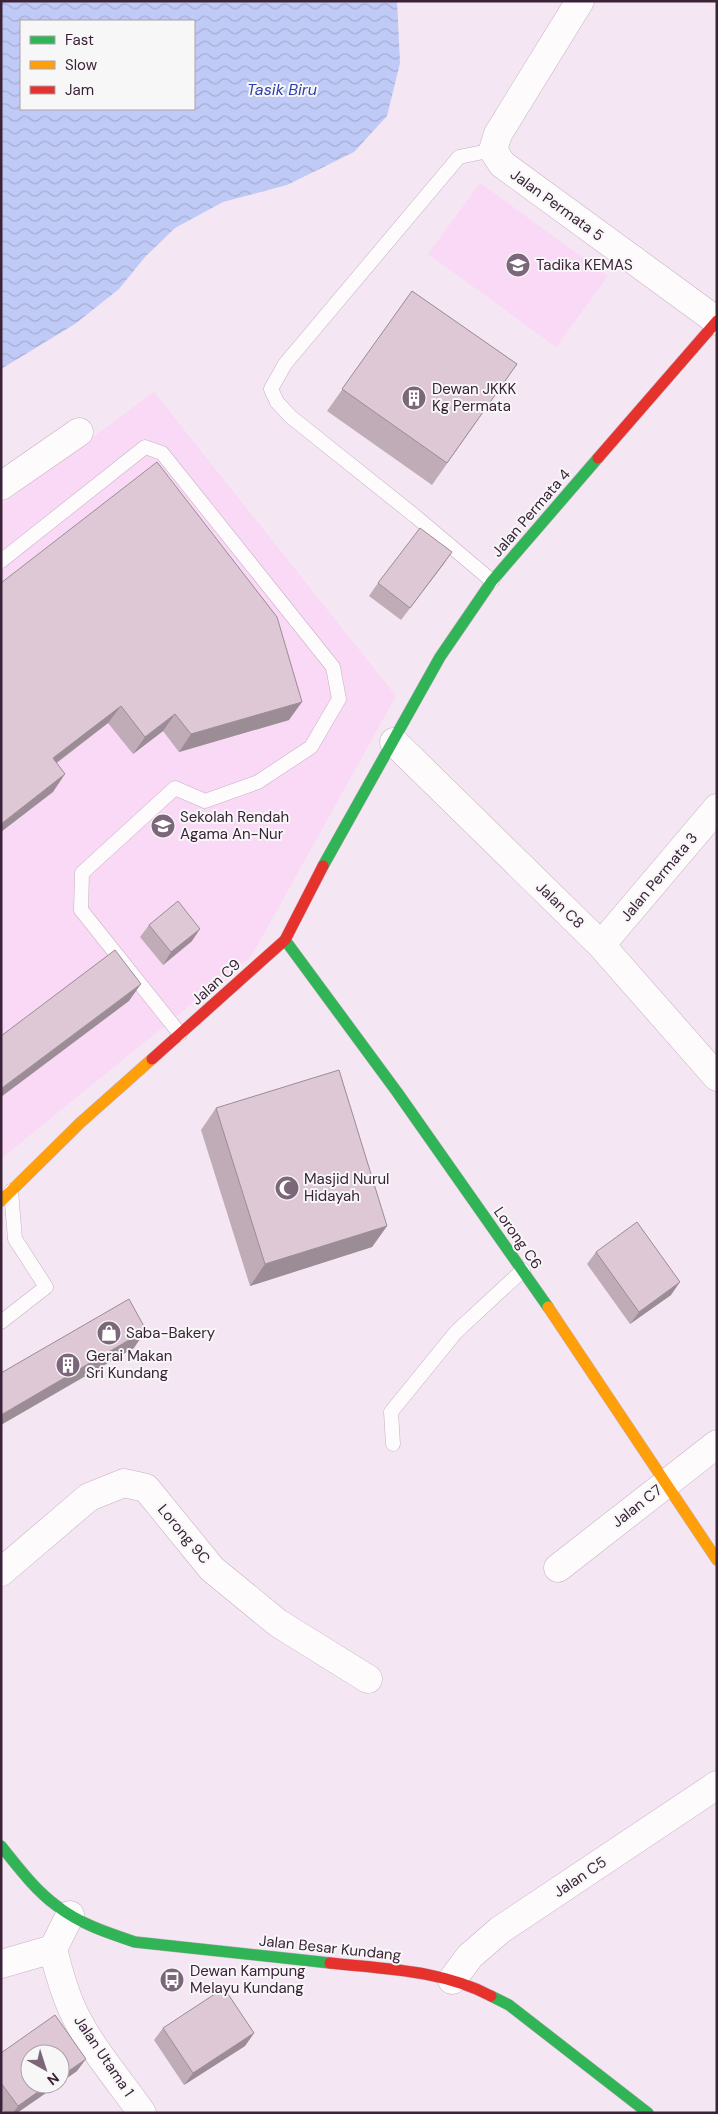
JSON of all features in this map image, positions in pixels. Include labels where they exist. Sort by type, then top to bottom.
[{"type":"street","points":[[494,150],[498,134],[580,1]]},
{"type":"street","name":"Jalan Permata 5","points":[[494,150],[502,164],[717,321]]},
{"type":"street","name":"Jalan Permata 4","points":[[394,742],[440,657],[492,581],[717,321]]},
{"type":"street","points":[[1,486],[79,432]]},
{"type":"street","name":"Jalan C9","points":[[5,1190],[285,940],[315,880],[394,742]]},
{"type":"street","name":"Jalan C8","points":[[394,742],[601,945],[717,1077]]},
{"type":"street","name":"Jalan Permata 3","points":[[601,945],[717,808]]},
{"type":"street","name":"Lorong C6","points":[[285,940],[381,1069],[522,1270],[667,1482],[717,1560]]},
{"type":"street","name":"Jalan C7","points":[[558,1568],[717,1444]]},
{"type":"street","name":"Lorong 9C","points":[[1,1572],[89,1496],[124,1483],[146,1488],[212,1569],[278,1623],[368,1679]]},
{"type":"street","name":"Jalan C5","points":[[452,1980],[470,1956],[500,1930],[717,1784]]},
{"type":"street","name":"Jalan Besar Kundang","points":[[1,1846],[47,1899],[70,1915],[102,1932],[135,1942],[403,1971],[452,1980],[482,1991],[509,2005],[648,2113]]},
{"type":"street","points":[[1,1964],[53,1949],[70,1915]]},
{"type":"street","name":"Jalan Utama 1","points":[[53,1949],[62,1984],[74,2012],[94,2046],[142,2113]]},
{"type":"lane","points":[[492,581],[416,516],[291,417],[277,402],[270,389],[285,364],[459,157],[494,150]]},
{"type":"lane","points":[[1,561],[145,447],[162,453],[333,667],[339,699],[312,747],[258,782],[205,801],[175,788],[82,873],[81,910],[180,1034]]},
{"type":"lane","points":[[1,1322],[46,1287],[16,1239],[5,1190]]},
{"type":"lane","points":[[393,1444],[391,1412],[456,1332],[522,1270]]},
{"type":"shaded area","name":"Tadika KEMAS","points":[[480,183],[608,276],[556,347],[428,254]]},
{"type":"shaded area","name":"Sekolah Rendah Agama An-Nur","points":[[154,392],[396,696],[252,955],[3,1157],[1,1155],[1,505]]},
{"type":"water","name":"Tasik Biru","points":[[1,1],[397,1],[400,63],[387,116],[354,152],[287,185],[223,202],[175,228],[145,257],[119,289],[75,324],[1,369]]},
{"type":"building","name":"Dewan JKKK Kg Permata","points":[[412,291],[517,364],[447,463],[342,389]]},
{"type":"building","points":[[157,462],[277,617],[302,702],[191,734],[175,714],[145,737],[121,706],[53,758],[65,774],[1,824],[1,583]]},
{"type":"building","points":[[420,528],[452,552],[410,608],[378,583]]},
{"type":"building","points":[[178,901],[200,929],[171,952],[149,925]]},
{"type":"building","points":[[115,950],[141,984],[2,1088],[1,1036]]},
{"type":"building","name":"Masjid Nurul Hidayah","points":[[339,1070],[387,1226],[265,1264],[216,1108]]},
{"type":"building","points":[[637,1222],[680,1282],[639,1312],[596,1252]]},
{"type":"building","name":"Gerai Makan Sri Kundang","points":[[129,1299],[146,1330],[1,1415],[1,1373]]},
{"type":"building","points":[[224,1988],[254,2033],[193,2073],[163,2028]]},
{"type":"building","points":[[55,2015],[86,2059],[70,2070],[70,2044],[20,2044],[20,2094],[35,2094],[18,2106],[1,2083],[1,2053]]},
{"type":"traffic: fast","points":[[323,866],[440,657],[492,581],[598,458]]},
{"type":"traffic: fast","points":[[285,940],[397,1092],[548,1307]]},
{"type":"traffic: fast","points":[[1,1846],[34,1886],[49,1900],[85,1923],[115,1935],[135,1942],[330,1963]]},
{"type":"traffic: fast","points":[[491,1996],[509,2005],[648,2113]]},
{"type":"traffic: slow","points":[[1,1201],[80,1123],[152,1059]]},
{"type":"traffic: slow","points":[[548,1307],[717,1560]]},
{"type":"traffic: jam","points":[[598,458],[717,321]]},
{"type":"traffic: jam","points":[[152,1059],[285,940],[323,866]]},
{"type":"traffic: jam","points":[[330,1963],[392,1969],[433,1976],[472,1987],[491,1996]]},
{"type":"place","name":"Tadika KEMAS","points":[[518,265]]},
{"type":"place","name":"Dewan JKKK Kg Permata","points":[[414,398]]},
{"type":"place","name":"Sekolah Rendah Agama An-Nur","points":[[163,826]]},
{"type":"place","name":"Masjid Nurul Hidayah","points":[[287,1188]]},
{"type":"place","name":"Saba-Bakery","points":[[109,1333]]},
{"type":"place","name":"Gerai Makan Sri Kundang","points":[[68,1365]]},
{"type":"place","name":"Dewan Kampung Melayu Kundang","points":[[172,1980]]}]
